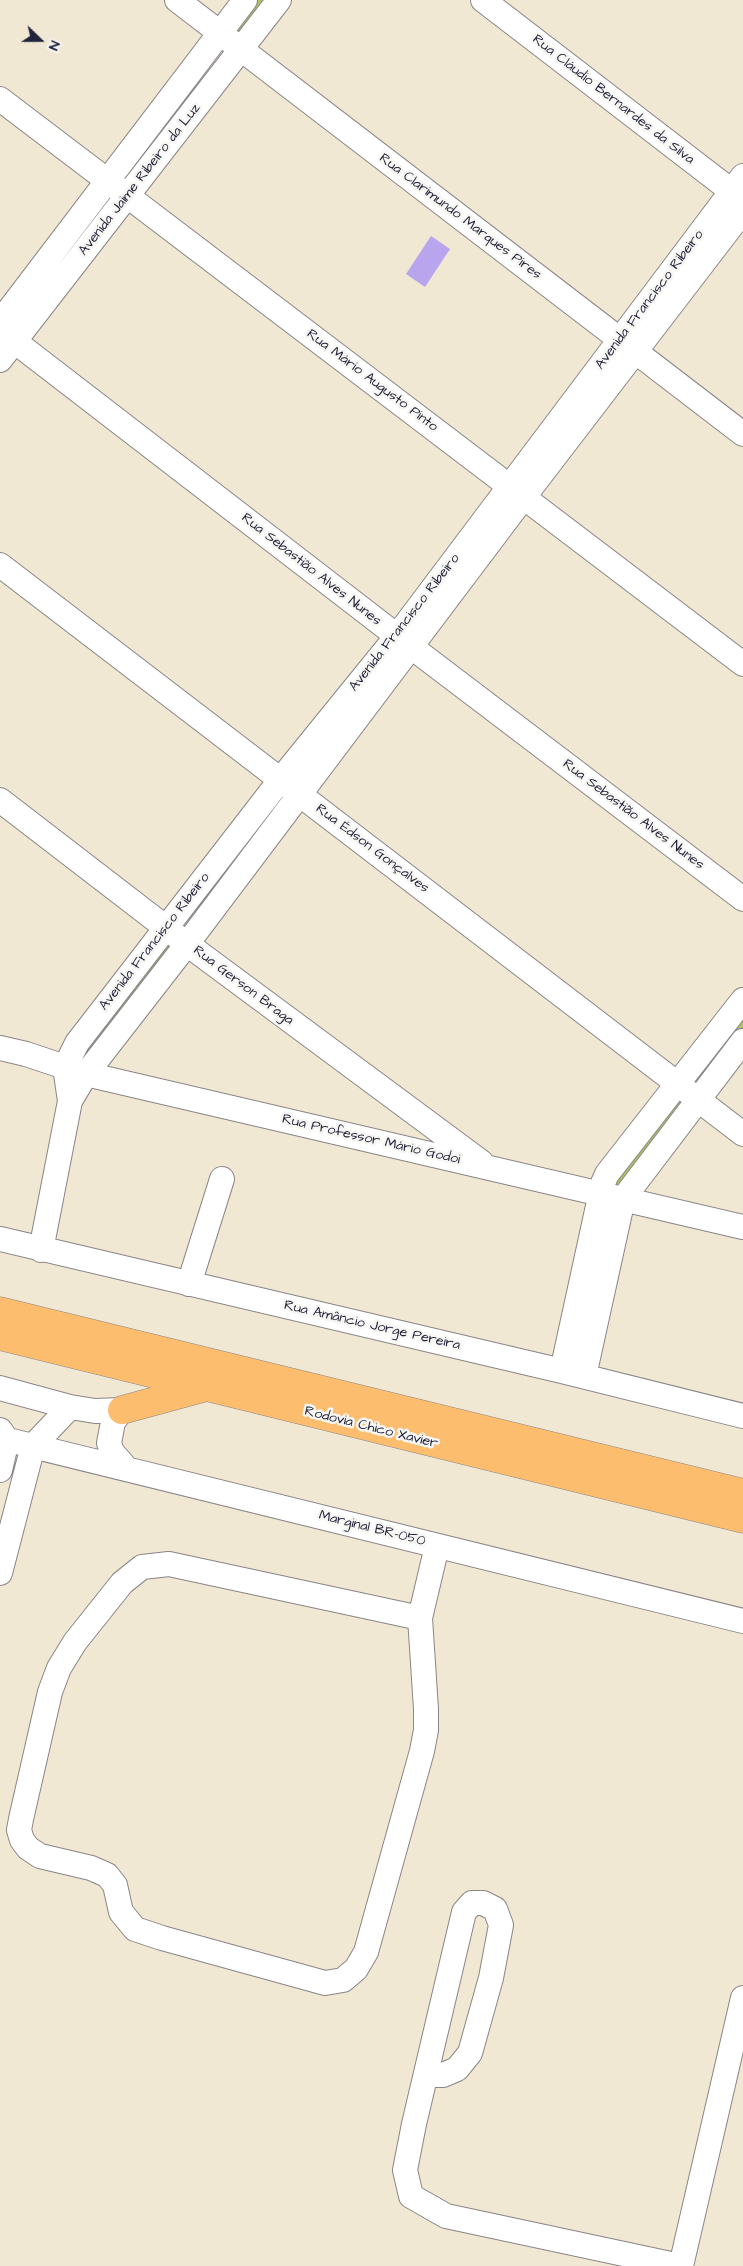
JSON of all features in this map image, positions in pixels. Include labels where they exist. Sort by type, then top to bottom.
[{"type":"highway","name":"Rodovia Chico Xavier","points":[[0,1311],[743,1493]]},
{"type":"highway","name":"Rodovia Chico Xavier","points":[[0,1336],[743,1519]]},
{"type":"highway","points":[[122,1410],[206,1387]]},
{"type":"street","name":"Rua Clarimundo Marques Pires","points":[[176,0],[243,49],[416,185],[743,434]]},
{"type":"street","name":"Avenida Jaime Ribeiro da Luz","points":[[0,322],[245,0]]},
{"type":"street","name":"Avenida Jaime Ribeiro da Luz","points":[[0,360],[8,336],[128,194],[243,49],[279,0]]},
{"type":"street","name":"Rua Cláudio Bernardes da Silva","points":[[483,0],[740,195]]},
{"type":"street","name":"Rua Mário Augusto Pinto","points":[[0,98],[743,664]]},
{"type":"street","name":"Avenida Francisco Ribeiro","points":[[75,1070],[77,1043],[166,928],[290,786],[404,641],[629,346],[740,195]]},
{"type":"street","name":"Rua Sebastião Alves Nunes","points":[[8,336],[743,899]]},
{"type":"street","name":"Rua Édson Gonçalves","points":[[0,565],[743,1134]]},
{"type":"street","name":"Avenida Francisco Ribeiro","points":[[75,1070],[187,944],[290,786]]},
{"type":"street","name":"Rua Gerson Braga","points":[[0,800],[187,944],[488,1167]]},
{"type":"street","points":[[573,1373],[600,1192],[607,1174],[743,1000]]},
{"type":"street","points":[[0,1034],[26,1054]]},
{"type":"street","points":[[573,1373],[624,1199],[743,1041]]},
{"type":"street","name":"Rua Professor Mário Godoi","points":[[0,1048],[26,1054],[75,1070],[743,1227]]},
{"type":"street","points":[[41,1250],[75,1070]]},
{"type":"street","points":[[189,1284],[222,1178]]},
{"type":"street","name":"Rua Amâncio Jorge Pereira","points":[[0,1239],[573,1373],[743,1416]]},
{"type":"street","points":[[0,1388],[70,1407],[95,1411],[122,1410]]},
{"type":"street","points":[[0,1573],[10,1497],[33,1446],[70,1407]]},
{"type":"street","points":[[122,1410],[113,1422],[109,1443],[112,1452],[127,1469]]},
{"type":"street","points":[[0,1470],[2,1436]]},
{"type":"street","name":"Marginal BR-050","points":[[2,1436],[33,1446],[743,1621]]},
{"type":"street","points":[[420,1618],[169,1564],[142,1568],[122,1583],[75,1642],[59,1668],[50,1692],[21,1819],[19,1830],[22,1840],[28,1848],[40,1856],[92,1868],[107,1875],[115,1885],[121,1912],[135,1929],[325,1983],[343,1980],[356,1969],[366,1952],[422,1751],[426,1730],[426,1709],[420,1618],[437,1546]]},
{"type":"street","points":[[426,2076],[443,2075],[457,2069],[470,2053],[491,1978],[501,1925],[495,1909],[483,1903],[472,1904],[464,1912],[404,2170],[412,2196],[446,2216],[680,2266],[743,1998]]},
{"type":"green space","points":[[252,0],[269,0],[240,36],[232,25]]},
{"type":"green space","points":[[163,942],[175,945],[84,1058],[82,1048]]},
{"type":"green space","points":[[743,1008],[743,1032],[695,1086],[692,1076]]},
{"type":"green space","points":[[676,1098],[683,1103],[623,1187],[614,1188],[611,1178]]},
{"type":"building","points":[[431,236],[450,249],[425,287],[406,274]]}]
